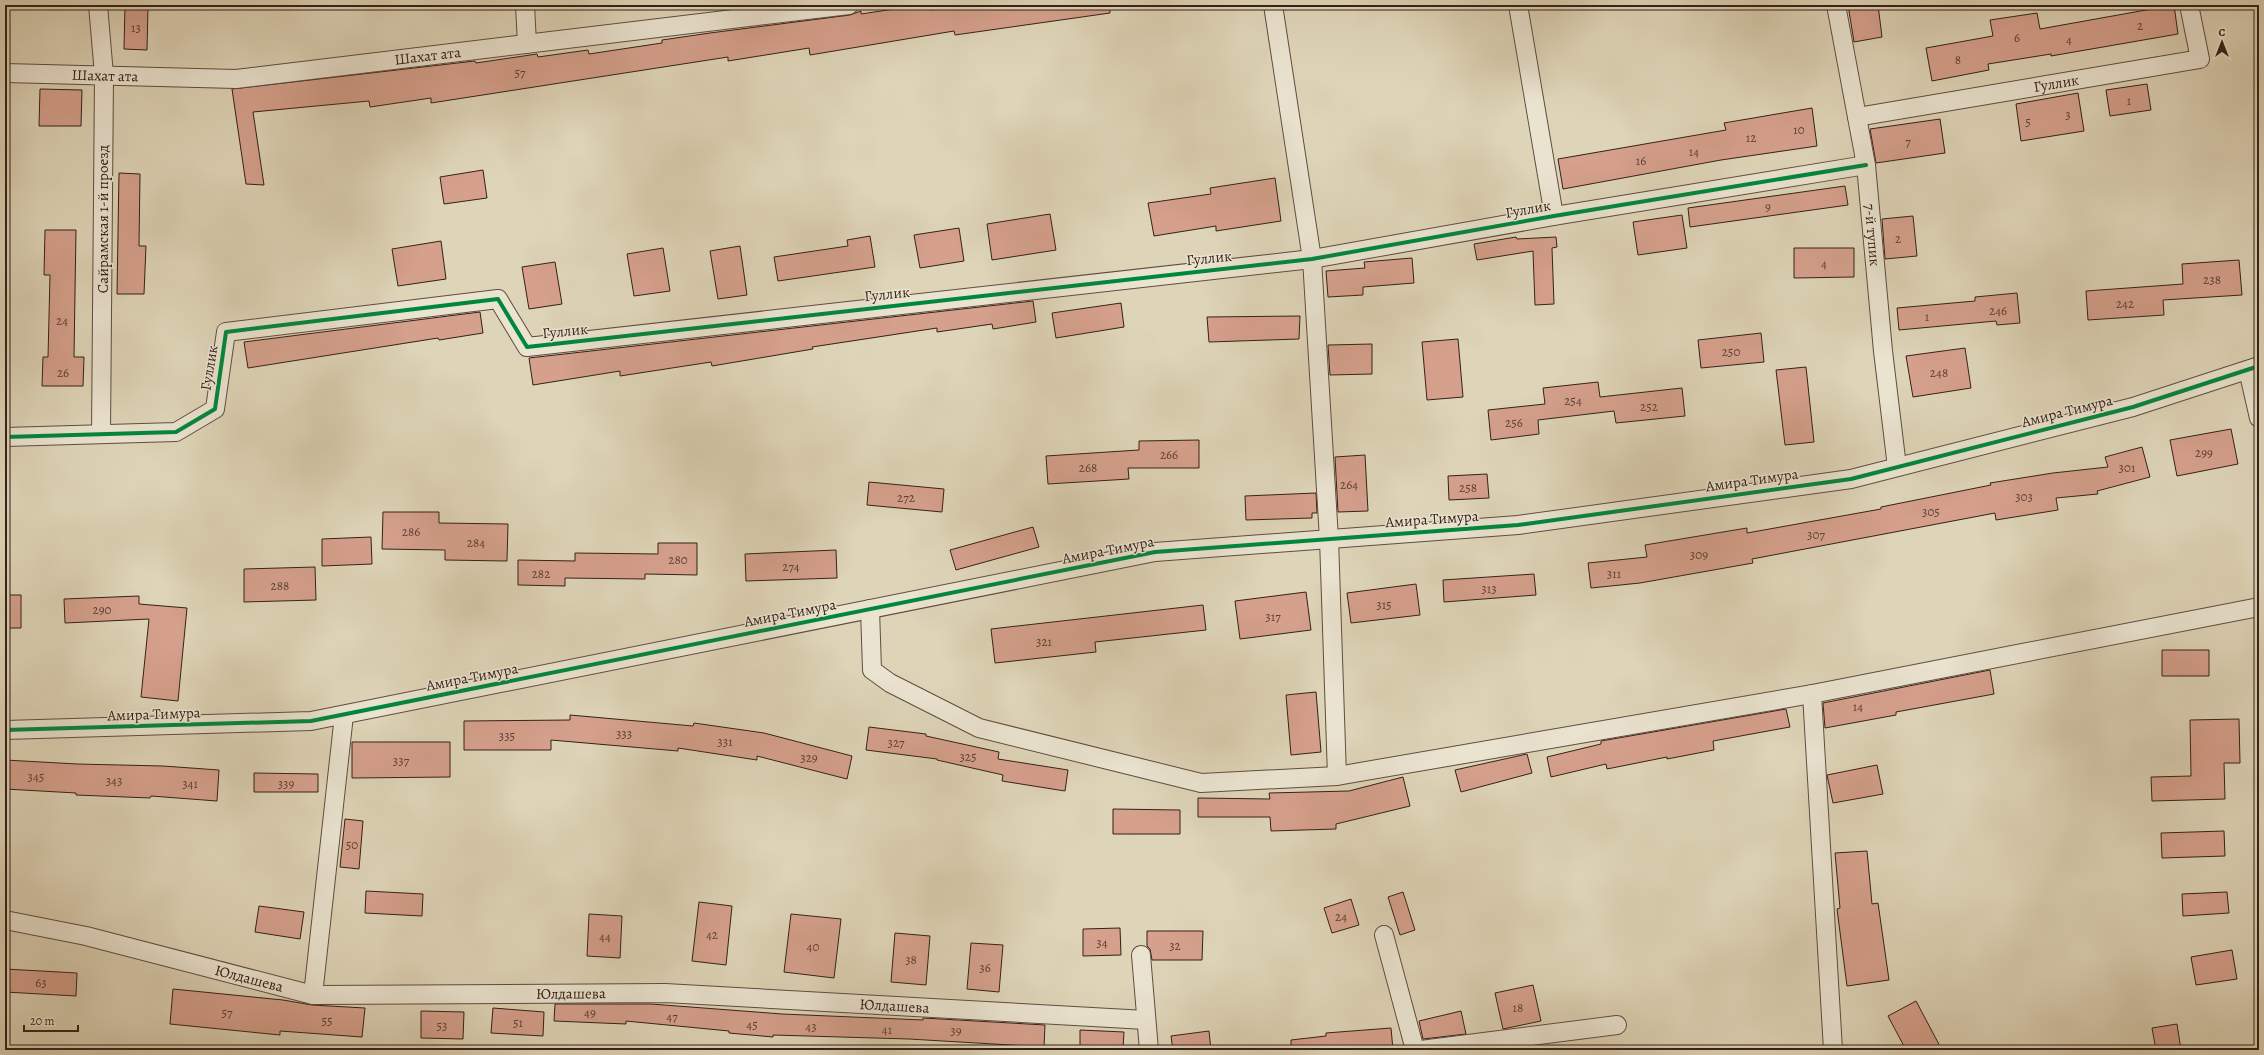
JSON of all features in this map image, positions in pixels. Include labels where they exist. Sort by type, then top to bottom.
[{"type":"street","name":"Сайрамская 1-й проезд","points":[[98,5],[104,75],[101,434]]},
{"type":"street","points":[[525,5],[527,44]]},
{"type":"street","name":"Шахат ата","points":[[5,74],[236,79],[527,44],[794,8],[848,5]]},
{"type":"street","points":[[1273,5],[1312,259],[1329,539],[1337,776]]},
{"type":"street","points":[[1518,5],[1554,216]]},
{"type":"street","name":"7-й тупик","points":[[1836,5],[1866,165],[1883,351],[1897,467]]},
{"type":"street","name":"Гуллик","points":[[1857,117],[2200,59],[2189,5]]},
{"type":"street","name":"Гуллик","points":[[5,437],[176,432],[215,409],[226,332],[498,299],[527,347],[1312,259],[1554,216],[1866,165]]},
{"type":"street","points":[[2254,368],[2259,418]]},
{"type":"street","name":"Амира Тимура","points":[[5,730],[311,722],[344,714],[1155,552],[1518,525],[1851,479],[2133,407],[2254,368]]},
{"type":"street","points":[[870,609],[872,670],[890,683],[979,728],[1201,783],[1337,776],[1812,694],[2259,607]]},
{"type":"street","points":[[1812,694],[1833,1050]]},
{"type":"street","points":[[314,994],[344,714]]},
{"type":"street","name":"Юлдашева","points":[[5,920],[86,936],[314,994],[665,993],[1146,1020]]},
{"type":"street","points":[[1384,935],[1415,1050]]},
{"type":"street","points":[[1140,955],[1149,1050]]},
{"type":"street","points":[[1421,1050],[1617,1025]]},
{"type":"building","points":[[125,5],[148,5],[147,50],[124,49]]},
{"type":"building","points":[[921,5],[932,5],[932,10],[962,5],[1110,5],[1110,13],[955,35],[954,31],[810,55],[809,48],[728,61],[728,57],[431,103],[431,98],[370,107],[369,101],[253,112],[264,185],[246,184],[232,89],[475,61],[476,63],[537,54],[538,57],[588,50],[589,54],[662,43],[662,40],[850,15],[861,11],[861,14]]},
{"type":"building","points":[[1848,5],[1878,5],[1882,37],[1854,42]]},
{"type":"building","points":[[2174,5],[2178,34],[2051,56],[2051,54],[1988,64],[1989,70],[1932,81],[1926,48],[1993,36],[1990,20],[2037,13],[2040,29]]},
{"type":"building","points":[[2147,84],[2151,110],[2110,116],[2106,90]]},
{"type":"building","points":[[40,89],[82,90],[81,126],[39,126]]},
{"type":"building","points":[[2078,93],[2084,131],[2021,141],[2016,104]]},
{"type":"building","points":[[1812,108],[1817,146],[1721,160],[1563,189],[1558,159],[1726,130],[1724,123]]},
{"type":"building","points":[[1940,119],[1945,153],[1876,163],[1870,129]]},
{"type":"building","points":[[483,170],[487,198],[444,204],[440,177]]},
{"type":"building","points":[[119,173],[140,174],[139,246],[146,246],[144,294],[117,294]]},
{"type":"building","points":[[1275,178],[1281,221],[1216,231],[1216,226],[1154,236],[1148,203],[1211,194],[1210,188]]},
{"type":"building","points":[[1845,186],[1848,205],[1690,227],[1688,208]]},
{"type":"building","points":[[1050,214],[1056,250],[992,260],[987,224]]},
{"type":"building","points":[[1682,215],[1687,248],[1638,255],[1633,222]]},
{"type":"building","points":[[1913,216],[1917,256],[1885,259],[1882,219]]},
{"type":"building","points":[[959,228],[964,261],[920,268],[914,235]]},
{"type":"building","points":[[45,230],[76,230],[74,357],[84,357],[83,386],[42,386],[43,357],[48,357],[50,275],[44,275]]},
{"type":"building","points":[[870,236],[875,267],[778,281],[774,257],[848,246],[847,240]]},
{"type":"building","points":[[1516,237],[1517,239],[1556,237],[1557,247],[1552,248],[1554,304],[1535,305],[1533,251],[1477,260],[1474,244]]},
{"type":"building","points":[[441,241],[446,279],[398,286],[392,249]]},
{"type":"building","points":[[740,246],[747,295],[718,299],[710,251]]},
{"type":"building","points":[[663,248],[670,291],[634,296],[627,254]]},
{"type":"building","points":[[1794,248],[1854,248],[1854,277],[1794,278]]},
{"type":"building","points":[[1412,258],[1414,283],[1363,287],[1363,295],[1328,297],[1326,271],[1365,268],[1364,262]]},
{"type":"building","points":[[2239,260],[2242,295],[2163,300],[2164,315],[2088,320],[2086,291],[2183,284],[2182,264]]},
{"type":"building","points":[[555,262],[562,304],[529,309],[522,267]]},
{"type":"building","points":[[2017,293],[2020,323],[1997,325],[1996,321],[1899,330],[1897,308],[1975,301],[1975,297]]},
{"type":"building","points":[[1033,301],[1036,322],[993,329],[992,324],[937,332],[937,328],[812,347],[813,349],[712,366],[711,362],[620,376],[620,371],[533,385],[529,358]]},
{"type":"building","points":[[1121,303],[1124,327],[1056,338],[1052,313]]},
{"type":"building","points":[[480,312],[483,333],[439,340],[438,338],[248,368],[244,342]]},
{"type":"building","points":[[1300,316],[1299,339],[1209,342],[1207,317]]},
{"type":"building","points":[[1761,333],[1764,362],[1701,368],[1698,340]]},
{"type":"building","points":[[1458,339],[1463,397],[1427,400],[1422,342]]},
{"type":"building","points":[[1372,344],[1372,374],[1330,375],[1328,345]]},
{"type":"building","points":[[1965,348],[1971,388],[1913,397],[1906,356]]},
{"type":"building","points":[[1806,367],[1814,442],[1785,445],[1776,370]]},
{"type":"building","points":[[1598,382],[1600,397],[1682,388],[1685,416],[1616,423],[1614,411],[1538,420],[1539,434],[1491,440],[1488,410],[1545,404],[1543,388]]},
{"type":"building","points":[[2231,429],[2238,464],[2177,476],[2170,440]]},
{"type":"building","points":[[1199,440],[1199,468],[1128,468],[1129,479],[1048,484],[1046,456],[1139,450],[1139,441]]},
{"type":"building","points":[[2142,447],[2150,477],[2097,491],[2098,494],[2056,498],[2058,510],[1996,520],[1995,513],[1752,559],[1753,563],[1640,583],[1591,588],[1588,563],[1647,557],[1645,545],[1747,528],[1747,533],[1881,509],[1881,507],[1991,485],[1990,483],[2053,473],[2108,467],[2105,457]]},
{"type":"building","points":[[1365,455],[1368,511],[1338,512],[1335,457]]},
{"type":"building","points":[[1487,474],[1489,498],[1449,500],[1448,476]]},
{"type":"building","points":[[869,482],[944,489],[942,512],[867,505]]},
{"type":"building","points":[[1316,493],[1317,513],[1312,513],[1312,518],[1246,520],[1245,496]]},
{"type":"building","points":[[383,512],[439,512],[439,523],[508,524],[507,561],[445,560],[445,550],[382,549]]},
{"type":"building","points":[[1033,527],[1039,547],[956,570],[950,550]]},
{"type":"building","points":[[371,537],[372,564],[322,566],[322,539]]},
{"type":"building","points":[[658,543],[697,543],[697,575],[645,574],[645,579],[565,578],[565,586],[518,585],[518,560],[575,561],[575,553],[658,554]]},
{"type":"building","points":[[836,550],[837,578],[746,581],[745,554]]},
{"type":"building","points":[[315,567],[316,600],[244,602],[244,569]]},
{"type":"building","points":[[1534,574],[1536,595],[1444,602],[1443,580]]},
{"type":"building","points":[[1416,584],[1420,615],[1351,623],[1347,593]]},
{"type":"building","points":[[1306,592],[1311,630],[1240,639],[1235,601]]},
{"type":"building","points":[[5,595],[21,595],[21,628],[5,628]]},
{"type":"building","points":[[139,596],[139,604],[187,608],[178,701],[141,697],[149,619],[65,623],[64,599]]},
{"type":"building","points":[[1203,605],[1206,630],[1095,642],[1096,652],[995,663],[991,629]]},
{"type":"building","points":[[2162,650],[2209,650],[2209,676],[2162,676]]},
{"type":"building","points":[[1990,670],[1994,694],[1896,712],[1896,715],[1825,728],[1823,703]]},
{"type":"building","points":[[1316,692],[1321,752],[1291,755],[1286,695]]},
{"type":"building","points":[[1786,709],[1790,727],[1713,741],[1714,750],[1667,759],[1667,757],[1607,769],[1606,764],[1551,777],[1547,757],[1601,744],[1601,741]]},
{"type":"building","points":[[570,715],[693,726],[694,723],[764,733],[852,756],[847,779],[757,756],[757,760],[678,748],[678,751],[551,740],[551,750],[464,750],[464,721],[570,720]]},
{"type":"building","points":[[2239,719],[2240,763],[2224,763],[2225,799],[2152,801],[2151,777],[2191,776],[2190,720]]},
{"type":"building","points":[[869,727],[926,734],[926,736],[999,752],[998,759],[1068,770],[1065,791],[1002,781],[1003,775],[937,759],[866,750]]},
{"type":"building","points":[[352,742],[450,742],[450,777],[352,778]]},
{"type":"building","points":[[1527,754],[1532,773],[1461,792],[1455,770]]},
{"type":"building","points":[[5,760],[77,764],[163,766],[219,770],[217,801],[151,796],[150,798],[76,795],[76,793],[5,789]]},
{"type":"building","points":[[1877,765],[1883,794],[1833,803],[1827,775]]},
{"type":"building","points":[[254,773],[318,774],[318,792],[254,792]]},
{"type":"building","points":[[1403,777],[1410,806],[1336,824],[1336,829],[1271,831],[1270,817],[1198,817],[1198,798],[1270,799],[1269,793],[1349,791]]},
{"type":"building","points":[[1113,809],[1180,810],[1180,834],[1113,834]]},
{"type":"building","points":[[345,819],[363,821],[359,869],[340,867]]},
{"type":"building","points":[[2224,831],[2225,856],[2162,858],[2161,833]]},
{"type":"building","points":[[1867,851],[1872,904],[1878,903],[1889,980],[1847,986],[1837,909],[1840,908],[1835,853]]},
{"type":"building","points":[[366,891],[423,894],[422,916],[365,913]]},
{"type":"building","points":[[1403,892],[1415,930],[1400,935],[1388,897]]},
{"type":"building","points":[[2227,892],[2229,913],[2183,916],[2182,894]]},
{"type":"building","points":[[1351,899],[1359,925],[1332,933],[1324,908]]},
{"type":"building","points":[[699,902],[732,906],[726,965],[692,961]]},
{"type":"building","points":[[259,906],[304,912],[300,939],[255,932]]},
{"type":"building","points":[[589,914],[622,916],[620,958],[587,956]]},
{"type":"building","points":[[791,914],[841,919],[834,978],[784,972]]},
{"type":"building","points":[[1120,928],[1121,955],[1083,956],[1083,929]]},
{"type":"building","points":[[1147,931],[1203,931],[1202,960],[1152,960],[1150,949],[1147,946]]},
{"type":"building","points":[[895,933],[930,936],[926,985],[891,982]]},
{"type":"building","points":[[971,943],[1003,945],[999,992],[967,989]]},
{"type":"building","points":[[2232,950],[2237,979],[2196,985],[2191,957]]},
{"type":"building","points":[[5,969],[77,973],[76,996],[5,992]]},
{"type":"building","points":[[1533,985],[1541,1021],[1503,1029],[1495,993]]},
{"type":"building","points":[[173,989],[283,1000],[312,1005],[365,1008],[362,1037],[280,1031],[280,1035],[170,1024]]},
{"type":"building","points":[[1916,1001],[1942,1050],[1906,1050],[1888,1016]]},
{"type":"building","points":[[555,1004],[651,1004],[782,1014],[923,1020],[923,1018],[1045,1025],[1044,1047],[909,1039],[773,1035],[773,1037],[729,1033],[729,1031],[626,1021],[626,1024],[554,1021]]},
{"type":"building","points":[[493,1008],[544,1012],[543,1036],[491,1033]]},
{"type":"building","points":[[421,1011],[464,1012],[463,1039],[421,1038]]},
{"type":"building","points":[[1461,1011],[1466,1034],[1423,1039],[1419,1021]]},
{"type":"building","points":[[2177,1024],[2181,1050],[2156,1050],[2152,1028]]},
{"type":"building","points":[[1391,1028],[1393,1050],[1291,1050],[1291,1040],[1326,1036],[1326,1033]]},
{"type":"building","points":[[1080,1030],[1124,1032],[1123,1048],[1080,1046]]},
{"type":"building","points":[[1209,1031],[1211,1050],[1173,1050],[1171,1036]]},
{"type":"cycle path","points":[[5,437],[176,432],[215,409],[226,332],[498,299],[527,347],[1312,259],[1554,216],[1866,165]]},
{"type":"cycle path","points":[[5,730],[311,721],[1155,552],[1518,525],[1851,479],[2133,407],[2259,366]]}]
